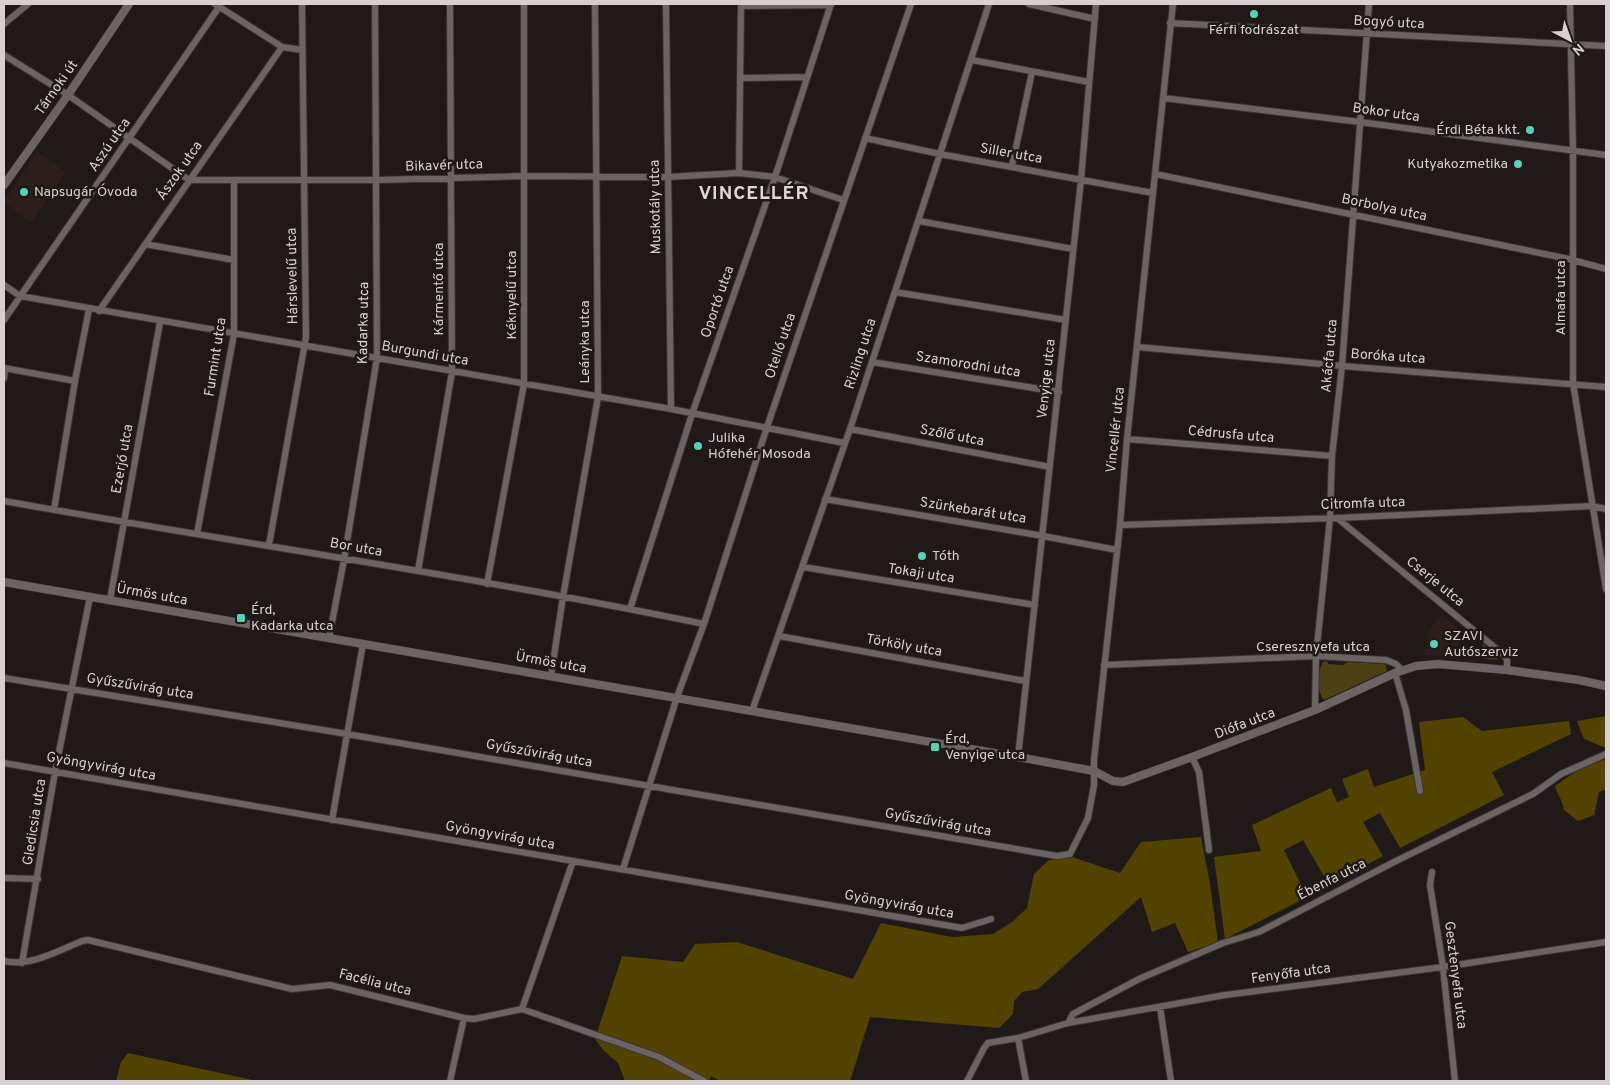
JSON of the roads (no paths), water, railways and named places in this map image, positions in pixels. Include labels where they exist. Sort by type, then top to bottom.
[{"type":"street","points":[[4,24],[28,4]]},
{"type":"street","name":"Tárnoki út","points":[[4,185],[7,173],[68,95],[129,4]]},
{"type":"street","name":"Hárslevelű utca","points":[[269,545],[306,337],[302,4]]},
{"type":"street","name":"Kadarka utca","points":[[329,638],[344,560],[377,358],[375,4]]},
{"type":"street","name":"Kármentő utca","points":[[418,571],[452,372],[450,4]]},
{"type":"street","name":"Kéknyelű utca","points":[[488,584],[524,384],[524,4]]},
{"type":"street","name":"Leányka utca","points":[[551,676],[598,397],[595,4]]},
{"type":"street","name":"Muskotály utca","points":[[666,4],[671,409]]},
{"type":"street","points":[[739,173],[741,5],[831,4]]},
{"type":"street","name":"Oportó utca","points":[[630,609],[692,414],[831,4]]},
{"type":"street","name":"Otelló utca","points":[[623,869],[677,697],[704,624],[843,200],[911,4]]},
{"type":"street","name":"Rizling utca","points":[[752,711],[850,429],[989,4]]},
{"type":"street","points":[[1029,4],[1095,19]]},
{"type":"street","name":"Venyige utca","points":[[1018,756],[1082,180],[1096,4]]},
{"type":"street","name":"Vincellér utca","points":[[1070,854],[1088,818],[1094,785],[1104,665],[1173,4]]},
{"type":"street","name":"Akácfa utca","points":[[1315,710],[1316,656],[1334,518],[1332,456],[1342,366],[1369,4]]},
{"type":"street","name":"Almafa utca","points":[[1570,4],[1573,151],[1573,383],[1606,589]]},
{"type":"street","points":[[217,6],[282,47],[302,50]]},
{"type":"street","name":"Aszú utca","points":[[4,320],[130,139],[217,6]]},
{"type":"street","name":"Bogyó utca","points":[[1170,23],[1606,46]]},
{"type":"street","name":"Ászok utca","points":[[99,311],[282,47]]},
{"type":"street","points":[[4,55],[68,95],[189,180]]},
{"type":"street","points":[[972,60],[1089,82]]},
{"type":"street","points":[[1012,166],[1032,72]]},
{"type":"street","points":[[740,78],[806,76]]},
{"type":"street","name":"Bokor utca","points":[[1163,98],[1606,155]]},
{"type":"street","name":"Siller utca","points":[[865,138],[940,154],[1153,193]]},
{"type":"street","name":"Bikavér utca","points":[[189,180],[234,182],[524,176],[597,178],[739,173],[774,176],[843,200]]},
{"type":"street","name":"Borbolya utca","points":[[1155,174],[1606,268]]},
{"type":"street","name":"Furmint utca","points":[[197,534],[234,334],[234,182]]},
{"type":"street","points":[[919,221],[1073,249]]},
{"type":"street","points":[[145,244],[234,260]]},
{"type":"street","name":"Burgundi utca","points":[[4,285],[20,296],[99,311],[671,409],[844,443]]},
{"type":"street","points":[[895,292],[1066,320]]},
{"type":"street","points":[[54,510],[89,309]]},
{"type":"street","name":"Ezerjó utca","points":[[110,600],[160,322]]},
{"type":"street","name":"Boróka utca","points":[[1138,347],[1342,366],[1606,387]]},
{"type":"street","name":"Szamorodni utca","points":[[872,362],[1059,392]]},
{"type":"street","points":[[4,378],[4,369],[75,381]]},
{"type":"street","name":"Szőlő utca","points":[[850,429],[1050,467]]},
{"type":"street","name":"Cédrusfa utca","points":[[1127,439],[1332,456]]},
{"type":"street","name":"Szürkebarát utca","points":[[825,500],[1116,550]]},
{"type":"street","name":"Bor utca","points":[[4,501],[418,571],[704,624]]},
{"type":"street","name":"Citromfa utca","points":[[1120,525],[1334,518],[1592,506],[1606,508]]},
{"type":"street","name":"Cserje utca","points":[[1334,518],[1504,655],[1507,660],[1507,670]]},
{"type":"street","name":"Tokaji utca","points":[[803,567],[1035,605]]},
{"type":"street","name":"Ürmös utca","points":[[4,582],[1018,756],[1094,771]]},
{"type":"street","name":"Gledicsia utca","points":[[22,963],[55,772],[90,597]]},
{"type":"street","name":"Törköly utca","points":[[779,636],[1026,681]]},
{"type":"street","points":[[332,820],[363,644]]},
{"type":"street","name":"Cseresznyefa utca","points":[[1104,665],[1316,656],[1386,660],[1396,664],[1398,672]]},
{"type":"street","points":[[1420,791],[1398,672],[1416,666],[1438,664],[1507,670],[1579,680],[1606,686]]},
{"type":"street","name":"Diófa utca","points":[[1094,771],[1113,781],[1122,782],[1315,710],[1398,672]]},
{"type":"street","name":"Gyűszűvirág utca","points":[[4,678],[347,734],[1057,856],[1070,854]]},
{"type":"street","name":"Ébenfa utca","points":[[1068,1023],[1072,1014],[1139,979],[1223,943],[1259,932],[1396,861],[1533,794],[1562,774],[1606,754]]},
{"type":"street","points":[[1192,757],[1199,772],[1209,850]]},
{"type":"street","name":"Gyöngyvirág utca","points":[[4,763],[962,928],[991,920]]},
{"type":"street","points":[[522,1010],[573,861]]},
{"type":"street","name":"Gesztenyefa utca","points":[[1432,872],[1430,885],[1443,967],[1456,1081]]},
{"type":"street","points":[[4,878],[38,879]]},
{"type":"street","name":"Facélia utca","points":[[4,961],[22,963],[88,940],[292,989],[330,985],[464,1018],[474,1019],[522,1010],[659,1057],[704,1081]]},
{"type":"street","name":"Fenyőfa utca","points":[[967,1081],[984,1048],[988,1044],[1018,1038],[1068,1023],[1224,995],[1443,967],[1606,942]]},
{"type":"street","points":[[1160,1007],[1171,1081]]},
{"type":"street","points":[[450,1081],[464,1018]]},
{"type":"street","points":[[1018,1038],[1026,1081]]},
{"type":"place","name":"Férfi fodrászat","points":[[1254,14]]},
{"type":"place","name":"Érdi Béta kkt.","points":[[1530,130]]},
{"type":"place","name":"Kutyakozmetika","points":[[1518,164]]},
{"type":"place","name":"Napsugár Óvoda","points":[[24,192]]},
{"type":"place","name":"Julika Hófehér Mosoda","points":[[698,446]]},
{"type":"place","name":"Tóth","points":[[922,556]]},
{"type":"place","name":"Érd, Kadarka utca","points":[[241,618]]},
{"type":"place","name":"SZAVI Autószerviz","points":[[1434,644]]},
{"type":"place","name":"Érd, Venyige utca","points":[[935,747]]},
{"type":"district","name":"VINCELLÉR","points":[[754,194]]}]
